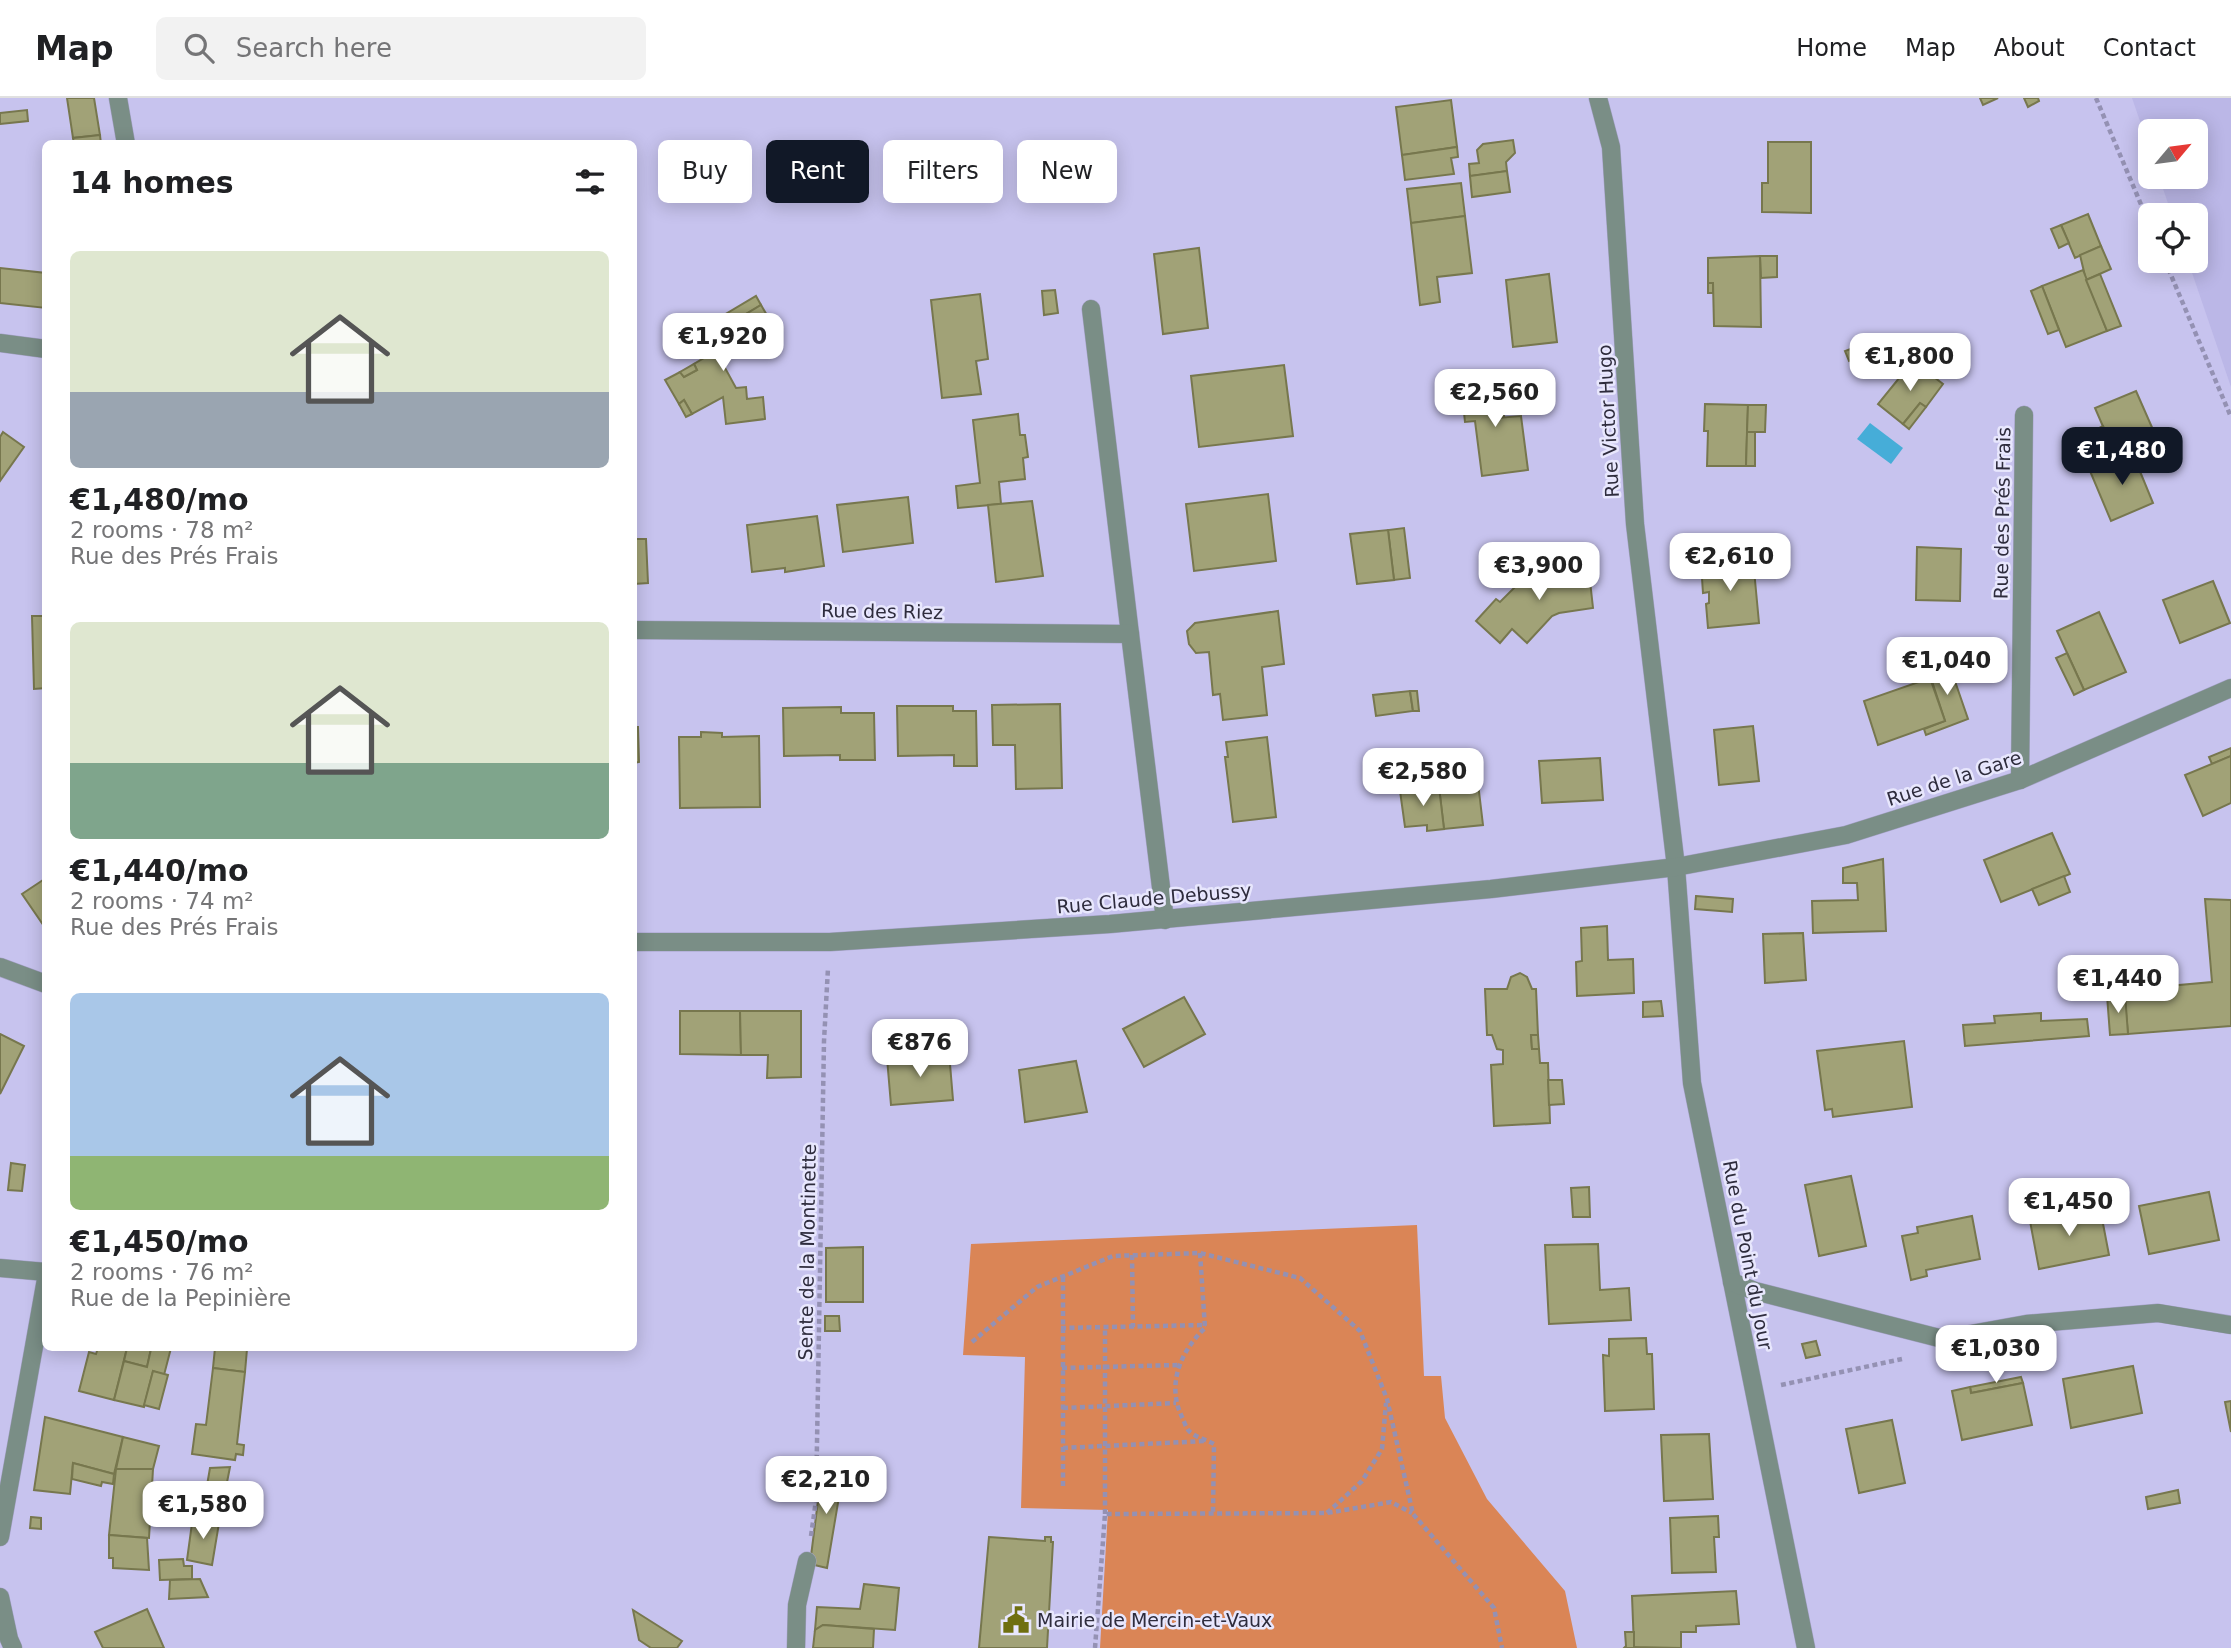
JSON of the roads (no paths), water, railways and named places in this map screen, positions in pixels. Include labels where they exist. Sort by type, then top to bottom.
[{"type":"street","points":[[118,98],[125,140]]},
{"type":"street","name":"Rue Victor Hugo","points":[[1598,98],[1611,147],[1634,524],[1676,867]]},
{"type":"street","points":[[1091,309],[1165,920]]},
{"type":"street","points":[[0,343],[42,348]]},
{"type":"street","name":"Rue des Prés Frais","points":[[2020,780],[2024,415]]},
{"type":"street","name":"Rue des Riez","points":[[637,630],[1129,634]]},
{"type":"street","name":"Rue de la Gare","points":[[1676,867],[1846,835],[2020,780],[2231,688]]},
{"type":"street","name":"Rue Claude Debussy","points":[[637,942],[830,942],[1165,920],[1491,889],[1676,867]]},
{"type":"street","name":"Rue du Point du Jour","points":[[1676,867],[1692,1083],[1806,1648]]},
{"type":"street","points":[[0,967],[42,983]]},
{"type":"street","points":[[0,1268],[42,1272]]},
{"type":"street","points":[[1732,1282],[1755,1291],[1943,1339],[2026,1324],[2158,1313],[2231,1325]]},
{"type":"street","points":[[0,1537],[42,1301]]},
{"type":"street","points":[[796,1648],[797,1605],[807,1561]]},
{"type":"street","points":[[0,1597],[7,1645]]},
{"type":"water","points":[[1870,423],[1903,448],[1891,464],[1857,439]]},
{"type":"place","name":"Mairie de Mercin-et-Vaux","points":[[1016,1620]]}]
